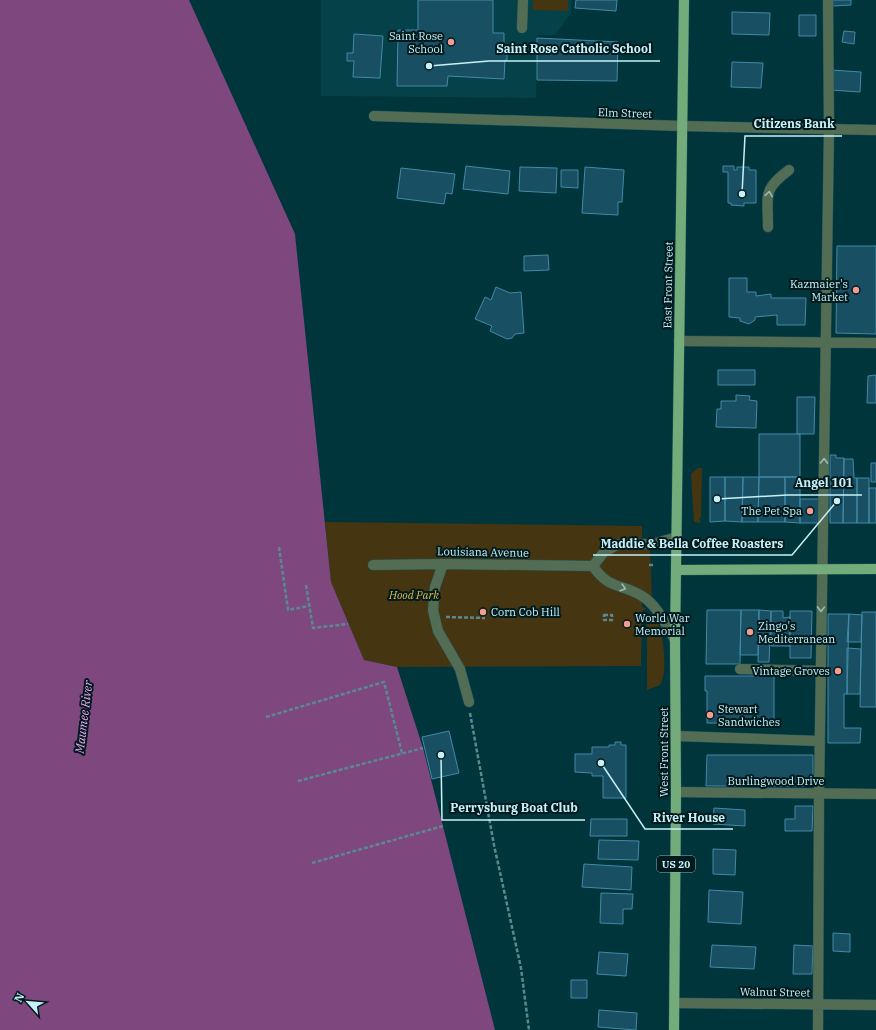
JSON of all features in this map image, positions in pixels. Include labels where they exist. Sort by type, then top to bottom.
[{"type":"main road","name":"East Front Street","points":[[676,570],[684,0]]},
{"type":"main road","points":[[676,570],[876,569]]},
{"type":"main road","name":"West Front Street","points":[[674,1030],[676,570]]},
{"type":"street","points":[[522,28],[523,0]]},
{"type":"street","points":[[818,1030],[818,793],[829,129],[828,0]]},
{"type":"street","name":"Elm Street","points":[[374,116],[682,126],[876,130]]},
{"type":"street","points":[[768,227],[770,188],[774,181],[789,170]]},
{"type":"street","points":[[679,341],[825,344],[830,341],[876,343]]},
{"type":"street","points":[[675,640],[649,602],[632,591],[608,582],[600,576],[593,566],[604,552],[619,544],[653,544],[677,537]]},
{"type":"street","points":[[443,564],[433,599],[434,616],[443,642],[460,669],[468,702]]},
{"type":"street","name":"Louisiana Avenue","points":[[373,565],[443,564],[593,566]]},
{"type":"street","points":[[740,669],[820,671]]},
{"type":"street","points":[[676,736],[819,741]]},
{"type":"street","name":"Burlingwood Drive","points":[[676,792],[876,794]]},
{"type":"street","name":"Walnut Street","points":[[675,1003],[876,1005]]},
{"type":"path","points":[[279,547],[288,610],[309,606]]},
{"type":"path","points":[[306,585],[313,628],[348,624]]},
{"type":"path","points":[[441,617],[485,618]]},
{"type":"path","points":[[266,717],[384,682],[402,753]]},
{"type":"path","points":[[468,702],[494,845],[521,968],[529,1030]]},
{"type":"path","points":[[298,780],[423,748]]},
{"type":"path","points":[[312,863],[444,826]]},
{"type":"shaded area","points":[[321,0],[571,0],[571,13],[555,35],[537,35],[536,98],[321,96]]},
{"type":"green space","points":[[533,0],[568,0],[568,11],[533,10]]},
{"type":"green space","points":[[698,468],[702,468],[701,518],[699,518],[701,523],[694,522],[691,474]]},
{"type":"green space","name":"Hood Park","points":[[325,522],[642,526],[642,549],[650,549],[652,598],[642,590],[642,607],[646,608],[642,612],[641,666],[397,667],[364,660],[331,582]]},
{"type":"green space","points":[[653,613],[657,619],[662,638],[664,649],[664,670],[660,685],[647,690],[647,619]]},
{"type":"water","name":"Maumee River","points":[[0,0],[189,0],[295,234],[331,582],[364,660],[397,667],[423,748],[495,1030],[0,1030]]},
{"type":"building","name":"Saint Rose School","points":[[418,0],[493,0],[493,33],[504,33],[504,51],[507,51],[504,79],[448,76],[447,86],[397,86],[398,30],[418,30]]},
{"type":"building","points":[[576,0],[617,0],[616,11],[575,8]]},
{"type":"building","points":[[833,0],[851,0],[851,5],[833,6]]},
{"type":"building","points":[[732,12],[770,13],[769,35],[732,34]]},
{"type":"building","points":[[799,15],[816,15],[816,36],[799,36]]},
{"type":"building","points":[[844,31],[855,32],[854,44],[842,42]]},
{"type":"building","points":[[354,34],[383,36],[380,78],[353,77],[354,61],[347,61],[347,53],[353,53]]},
{"type":"building","points":[[537,38],[618,42],[617,81],[537,80]]},
{"type":"building","points":[[732,62],[763,63],[761,88],[731,87]]},
{"type":"building","points":[[831,70],[861,72],[860,92],[830,90]]},
{"type":"building","points":[[466,166],[510,171],[508,194],[463,189]]},
{"type":"building","points":[[723,166],[734,166],[734,170],[737,170],[737,167],[749,167],[749,170],[756,170],[756,203],[744,203],[744,206],[731,205],[731,203],[728,203],[728,172],[723,172]]},
{"type":"building","points":[[520,167],[557,168],[556,193],[519,191]]},
{"type":"building","points":[[585,167],[624,170],[622,202],[618,202],[618,215],[582,213]]},
{"type":"building","points":[[401,168],[455,174],[452,194],[446,193],[444,204],[397,198]]},
{"type":"building","points":[[561,170],[578,170],[578,188],[561,187]]},
{"type":"building","name":"Kazmaier's Market","points":[[837,246],[876,246],[876,334],[836,333]]},
{"type":"building","points":[[548,255],[549,270],[524,271],[524,256]]},
{"type":"building","points":[[729,278],[747,278],[747,292],[756,292],[756,296],[771,294],[771,298],[806,298],[805,325],[777,325],[777,315],[755,317],[755,320],[749,324],[740,321],[740,318],[729,317]]},
{"type":"building","points":[[496,287],[510,293],[521,292],[524,333],[515,334],[512,338],[507,339],[490,331],[492,326],[475,319],[485,297],[491,300]]},
{"type":"building","points":[[718,370],[755,370],[755,385],[718,385]]},
{"type":"building","points":[[876,375],[876,403],[867,403],[868,376]]},
{"type":"building","points":[[736,395],[750,396],[749,400],[757,401],[756,428],[716,427],[717,409],[721,409],[721,401],[736,401]]},
{"type":"building","points":[[797,397],[815,397],[814,434],[797,434]]},
{"type":"building","points":[[759,434],[800,434],[800,477],[759,477]]},
{"type":"building","points":[[830,455],[836,455],[836,458],[844,458],[843,523],[830,523]]},
{"type":"building","points":[[844,459],[853,459],[854,478],[857,478],[857,523],[843,523]]},
{"type":"building","points":[[871,463],[876,463],[876,482],[871,482]]},
{"type":"building","points":[[710,477],[725,477],[725,521],[710,522]]},
{"type":"building","points":[[725,477],[743,477],[742,522],[725,521]]},
{"type":"building","points":[[743,477],[759,477],[758,522],[742,522]]},
{"type":"building","points":[[759,477],[785,477],[785,522],[758,522]]},
{"type":"building","points":[[785,477],[800,477],[800,523],[785,522]]},
{"type":"building","points":[[857,478],[869,478],[869,523],[857,523]]},
{"type":"building","points":[[869,488],[876,488],[876,523],[869,523]]},
{"type":"building","name":"The Pet Spa","points":[[800,499],[820,499],[820,523],[800,523]]},
{"type":"building","points":[[707,610],[741,610],[740,664],[706,664]]},
{"type":"building","name":"Zingo's Mediterranean","points":[[741,610],[759,610],[758,655],[740,655]]},
{"type":"building","points":[[759,610],[771,611],[769,662],[758,662]]},
{"type":"building","points":[[771,611],[783,611],[783,618],[790,617],[790,646],[771,646]]},
{"type":"building","points":[[790,611],[812,611],[811,658],[790,658]]},
{"type":"building","points":[[862,612],[876,612],[876,707],[860,707]]},
{"type":"building","name":"Vintage Groves","points":[[828,614],[849,614],[847,694],[844,694],[844,728],[861,728],[860,743],[828,743]]},
{"type":"building","points":[[849,614],[862,615],[861,642],[847,642]]},
{"type":"building","points":[[847,648],[861,649],[860,694],[847,694]]},
{"type":"building","points":[[705,676],[774,676],[774,724],[707,723],[707,691],[705,691]]},
{"type":"building","points":[[449,731],[459,773],[432,779],[422,737]]},
{"type":"building","points":[[615,742],[621,742],[621,745],[626,745],[626,798],[603,798],[603,776],[592,776],[592,773],[575,772],[575,754],[592,754],[592,747],[609,747],[609,745],[615,745]]},
{"type":"building","points":[[707,755],[813,755],[813,786],[706,786]]},
{"type":"building","points":[[795,806],[813,806],[812,831],[785,831],[785,819],[795,819]]},
{"type":"building","points":[[714,808],[745,810],[745,826],[713,824]]},
{"type":"building","points":[[591,819],[627,819],[627,836],[590,836]]},
{"type":"building","points":[[599,840],[639,841],[638,860],[598,859]]},
{"type":"building","points":[[713,849],[736,850],[735,875],[713,874]]},
{"type":"building","points":[[584,864],[632,867],[631,890],[582,887]]},
{"type":"building","points":[[709,890],[743,892],[741,924],[708,922]]},
{"type":"building","points":[[601,893],[633,894],[632,909],[623,909],[623,924],[600,923]]},
{"type":"building","points":[[833,933],[850,934],[850,952],[833,951]]},
{"type":"building","points":[[712,945],[756,947],[754,969],[710,967]]},
{"type":"building","points":[[794,945],[813,946],[812,974],[793,974]]},
{"type":"building","points":[[599,952],[628,954],[626,976],[597,974]]},
{"type":"building","points":[[571,980],[587,980],[587,998],[571,998]]},
{"type":"building","points":[[599,1010],[637,1013],[636,1030],[598,1027]]},
{"type":"place","name":"Saint Rose School","points":[[451,42]]},
{"type":"place","name":"Saint Rose Catholic School","points":[[429,66]]},
{"type":"place","name":"Citizens Bank","points":[[742,194]]},
{"type":"place","name":"Kazmaier's Market","points":[[856,290]]},
{"type":"place","name":"Angel 101","points":[[717,499]]},
{"type":"place","name":"Maddie & Bella Coffee Roasters","points":[[837,501]]},
{"type":"place","name":"The Pet Spa","points":[[810,511]]},
{"type":"place","name":"Corn Cob Hill","points":[[483,612]]},
{"type":"place","name":"World War Memorial","points":[[627,624]]},
{"type":"place","name":"Zingo's Mediterranean","points":[[750,632]]},
{"type":"place","name":"Vintage Groves","points":[[838,671]]},
{"type":"place","name":"Stewart Sandwiches","points":[[710,715]]},
{"type":"place","name":"Perrysburg Boat Club","points":[[441,755]]},
{"type":"place","name":"River House","points":[[601,763]]}]
